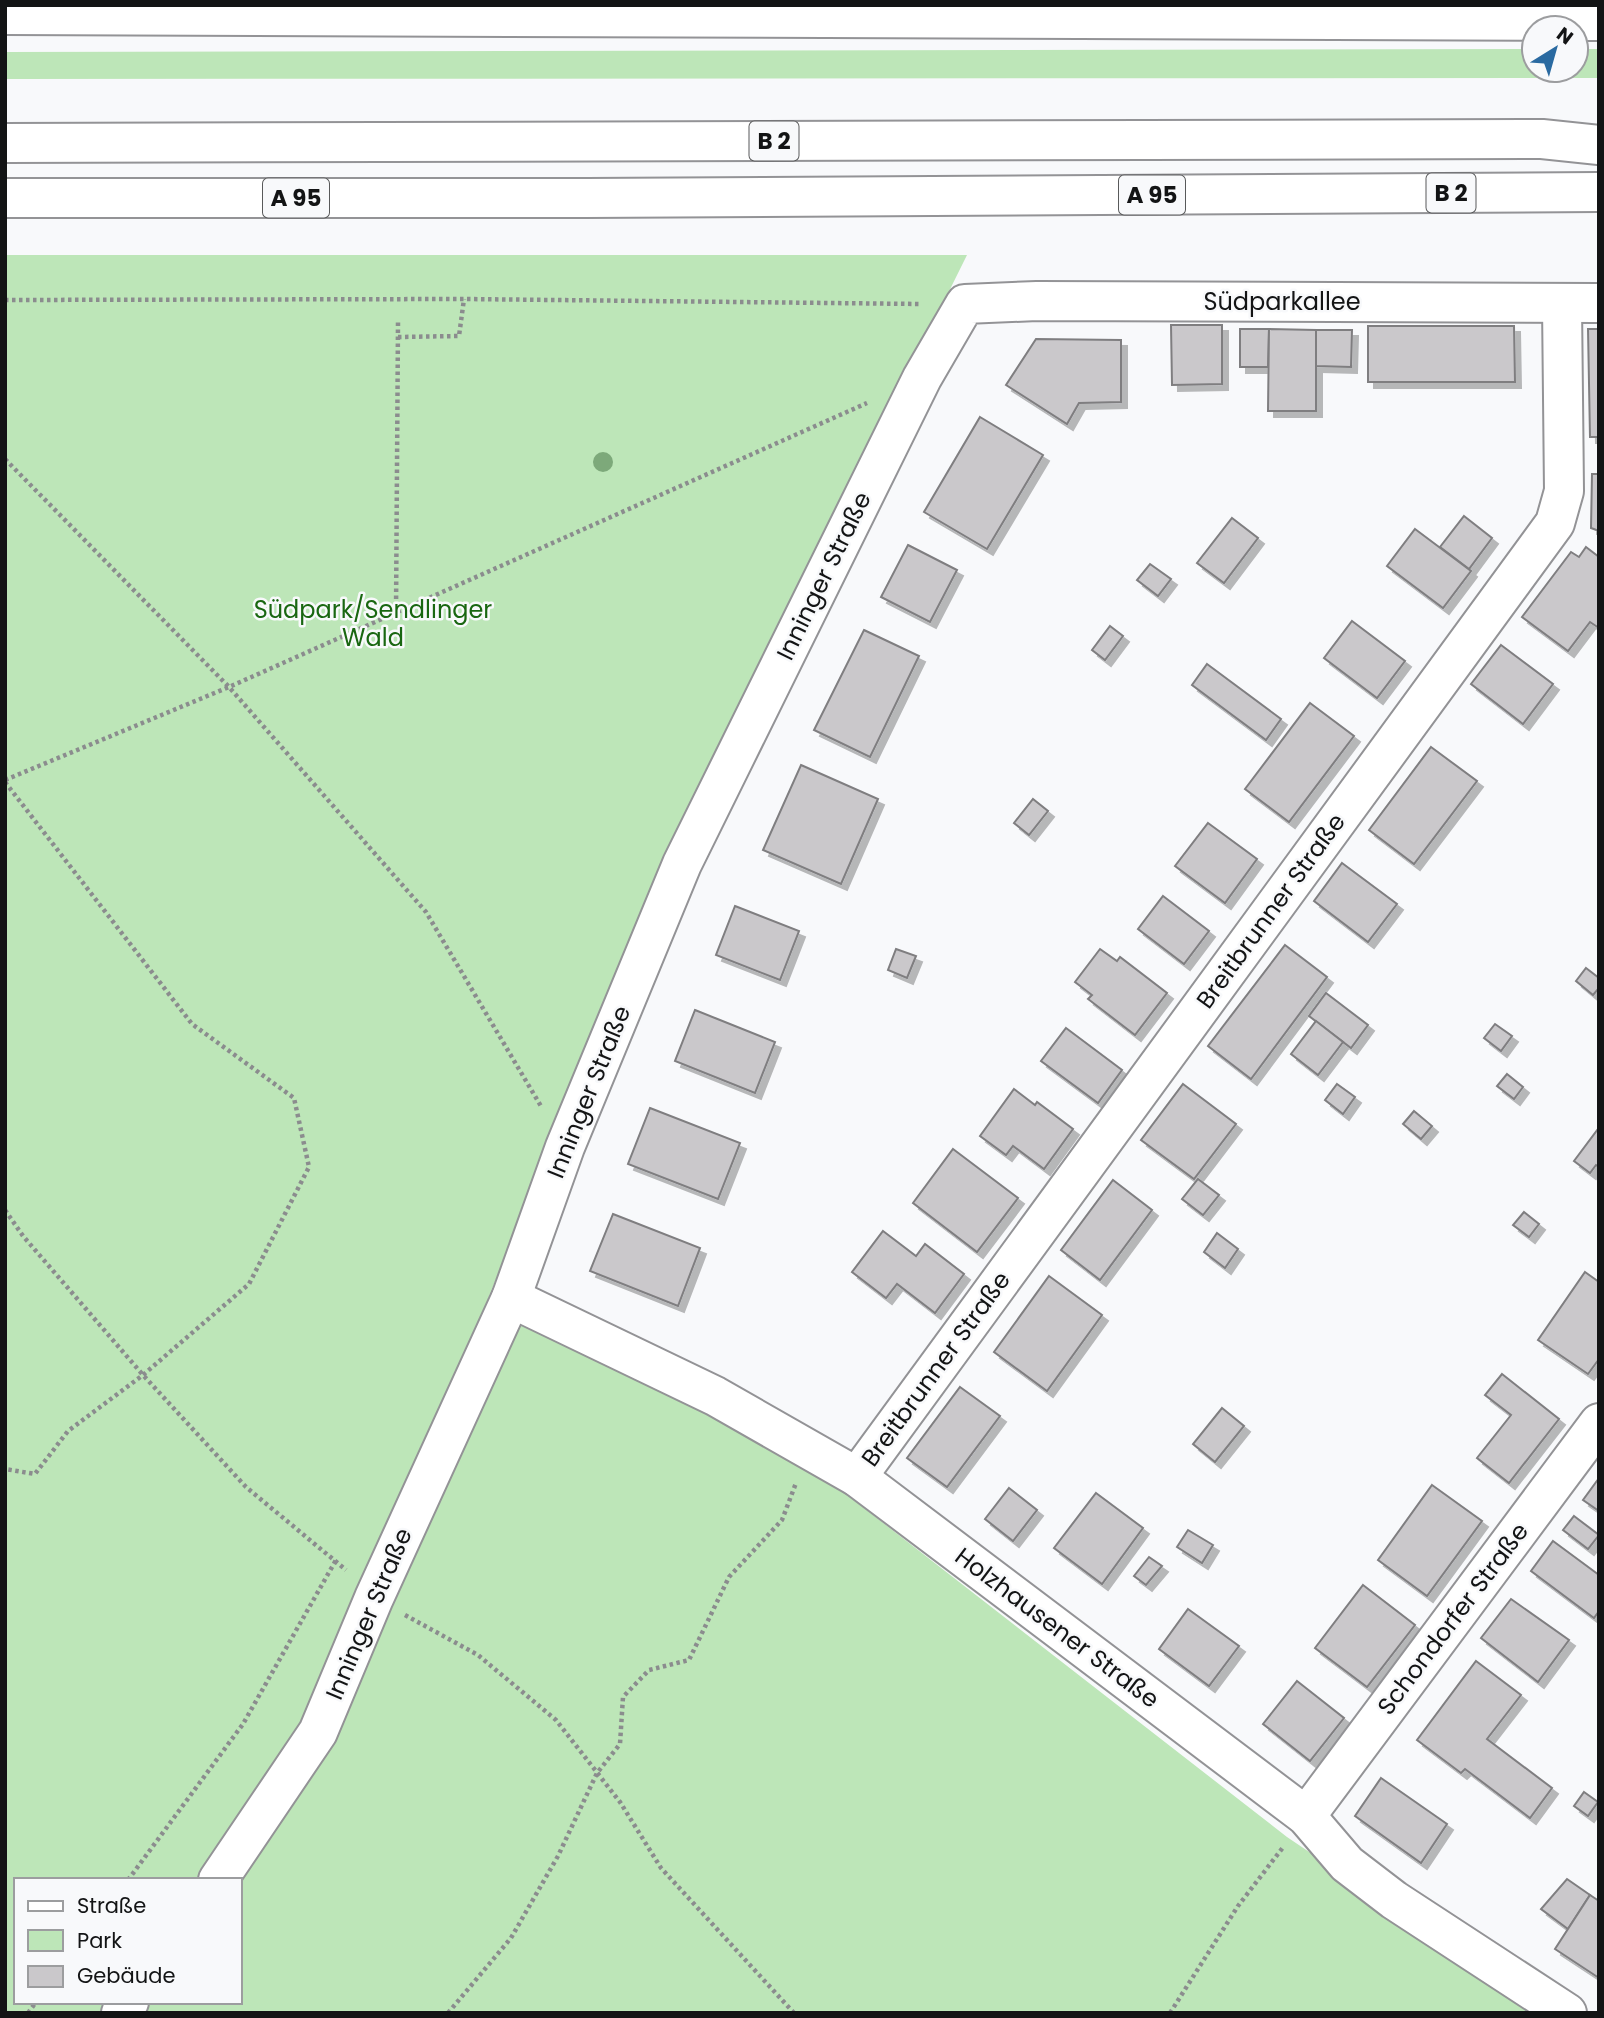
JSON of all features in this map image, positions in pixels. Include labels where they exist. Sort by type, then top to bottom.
[{"type":"main road","points":[[5,15],[378,11],[1599,21]]},
{"type":"main road","name":"B 2","points":[[5,143],[1542,139],[1599,129]]},
{"type":"main road","points":[[1542,139],[1599,145]]},
{"type":"main road","name":"B 2","points":[[1304,194],[1599,192]]},
{"type":"main road","name":"A 95","points":[[5,198],[1304,194]]},
{"type":"main road","name":"Südparkallee","points":[[965,304],[1037,301],[1581,304]]},
{"type":"main road","name":"Inninger Straße","points":[[219,1878],[318,1732],[374,1598],[511,1298],[565,1147],[682,864],[922,378],[965,304]]},
{"type":"main road","name":"Breitbrunner Straße","points":[[856,1477],[1555,523],[1564,491],[1581,304]]},
{"type":"main road","name":"Holzhausener Straße","points":[[511,1298],[715,1396],[856,1477],[1306,1816],[1348,1864],[1394,1900],[1567,2013]]},
{"type":"main road","name":"Schondorfer Straße","points":[[1306,1816],[1599,1423]]},
{"type":"path","points":[[5,300],[464,299],[965,304]]},
{"type":"path","points":[[398,337],[459,336],[464,299]]},
{"type":"path","points":[[396,613],[398,322]]},
{"type":"path","points":[[5,1469],[35,1474],[68,1431],[143,1375],[249,1284],[309,1167],[294,1098],[192,1024],[5,781],[229,687],[922,378]]},
{"type":"path","points":[[5,459],[229,687],[426,912],[565,1147]]},
{"type":"path","points":[[5,1210],[23,1236],[143,1375],[246,1487],[336,1560],[243,1724],[129,1878]]},
{"type":"path","points":[[448,2013],[511,1938],[558,1856],[597,1773],[620,1744],[622,1697],[649,1670],[689,1660],[729,1577],[782,1520],[808,1450]]},
{"type":"path","points":[[374,1598],[478,1655],[556,1720],[620,1802],[661,1868],[794,2013]]},
{"type":"path","points":[[1170,2013],[1238,1906],[1306,1816]]},
{"type":"green space","points":[[1520,49],[1520,78],[5,79],[5,52]]},
{"type":"green space","points":[[1590,49],[1599,49],[1599,78],[1590,78]]},
{"type":"green space","name":"Südpark/Sendlinger Wald","points":[[5,255],[967,255],[648,898],[488,1299],[706,1410],[846,1494],[1287,1837],[1548,2013],[5,2013]]},
{"type":"building","points":[[1171,325],[1222,325],[1222,384],[1172,385]]},
{"type":"building","points":[[1368,326],[1514,326],[1515,382],[1368,382]]},
{"type":"building","points":[[1240,329],[1269,329],[1268,367],[1240,367]]},
{"type":"building","points":[[1269,329],[1316,330],[1316,411],[1268,411]]},
{"type":"building","points":[[1588,329],[1599,329],[1599,437],[1590,437]]},
{"type":"building","points":[[1316,330],[1352,330],[1351,367],[1316,366]]},
{"type":"building","points":[[1036,339],[1121,340],[1121,402],[1079,403],[1067,424],[1006,385]]},
{"type":"building","points":[[980,417],[1043,455],[987,549],[924,512]]},
{"type":"building","points":[[1592,474],[1599,474],[1599,531],[1591,528]]},
{"type":"building","points":[[1464,516],[1492,538],[1469,569],[1440,547]]},
{"type":"building","points":[[1232,518],[1258,538],[1224,583],[1197,563]]},
{"type":"building","points":[[1415,529],[1471,571],[1443,608],[1387,566]]},
{"type":"building","points":[[908,545],[957,570],[930,622],[881,597]]},
{"type":"building","points":[[1586,547],[1599,557],[1599,628],[1590,622],[1568,651],[1522,617],[1571,552],[1579,557]]},
{"type":"building","points":[[1150,564],[1171,579],[1158,596],[1137,580]]},
{"type":"building","points":[[1352,621],[1405,661],[1377,698],[1324,658]]},
{"type":"building","points":[[1110,626],[1123,636],[1105,660],[1092,650]]},
{"type":"building","points":[[864,630],[919,656],[870,757],[814,730]]},
{"type":"building","points":[[1501,645],[1553,684],[1523,724],[1471,684]]},
{"type":"building","points":[[1207,664],[1281,719],[1266,740],[1192,685]]},
{"type":"building","points":[[1310,703],[1354,736],[1289,822],[1245,789]]},
{"type":"building","points":[[1431,747],[1477,781],[1414,864],[1369,830]]},
{"type":"building","points":[[801,765],[878,799],[841,884],[763,850]]},
{"type":"building","points":[[1033,799],[1048,811],[1029,835],[1014,823]]},
{"type":"building","points":[[1208,823],[1257,859],[1225,903],[1175,866]]},
{"type":"building","points":[[1342,863],[1397,904],[1368,942],[1314,901]]},
{"type":"building","points":[[1163,896],[1209,931],[1184,964],[1138,929]]},
{"type":"building","points":[[735,906],[799,931],[780,980],[716,955]]},
{"type":"building","points":[[1285,945],[1327,977],[1251,1079],[1208,1046]]},
{"type":"building","points":[[896,949],[916,956],[907,978],[888,970]]},
{"type":"building","points":[[1100,949],[1117,961],[1120,957],[1167,993],[1135,1035],[1088,999],[1092,995],[1075,982]]},
{"type":"building","points":[[1586,968],[1599,978],[1599,988],[1593,995],[1576,981]]},
{"type":"building","points":[[1326,993],[1368,1025],[1351,1048],[1309,1016]]},
{"type":"building","points":[[695,1010],[775,1042],[755,1093],[675,1061]]},
{"type":"building","points":[[1316,1021],[1343,1042],[1318,1075],[1291,1054]]},
{"type":"building","points":[[1495,1024],[1512,1036],[1501,1051],[1484,1038]]},
{"type":"building","points":[[1066,1028],[1122,1070],[1098,1103],[1041,1061]]},
{"type":"building","points":[[1507,1074],[1523,1087],[1514,1099],[1497,1086]]},
{"type":"building","points":[[1183,1084],[1236,1124],[1194,1179],[1141,1140]]},
{"type":"building","points":[[1337,1084],[1355,1097],[1343,1114],[1325,1100]]},
{"type":"building","points":[[1014,1089],[1035,1105],[1037,1102],[1073,1129],[1044,1169],[1013,1146],[1006,1155],[980,1136]]},
{"type":"building","points":[[650,1108],[740,1143],[718,1199],[628,1164]]},
{"type":"building","points":[[1414,1111],[1432,1126],[1421,1139],[1403,1124]]},
{"type":"building","points":[[1598,1129],[1599,1167],[1596,1165],[1590,1173],[1574,1161]]},
{"type":"building","points":[[953,1149],[1018,1198],[977,1252],[913,1203]]},
{"type":"building","points":[[1198,1179],[1219,1195],[1203,1215],[1182,1199]]},
{"type":"building","points":[[1113,1180],[1152,1210],[1100,1280],[1061,1250]]},
{"type":"building","points":[[1524,1212],[1539,1224],[1529,1237],[1513,1225]]},
{"type":"building","points":[[613,1214],[700,1248],[678,1306],[590,1271]]},
{"type":"building","points":[[883,1231],[916,1256],[925,1244],[964,1274],[935,1313],[897,1284],[886,1298],[852,1272]]},
{"type":"building","points":[[1217,1233],[1238,1249],[1225,1268],[1204,1252]]},
{"type":"building","points":[[1585,1272],[1599,1282],[1599,1359],[1588,1374],[1538,1340]]},
{"type":"building","points":[[1049,1276],[1102,1315],[1047,1391],[994,1352]]},
{"type":"building","points":[[1502,1374],[1559,1419],[1509,1483],[1477,1458],[1511,1415],[1485,1395]]},
{"type":"building","points":[[960,1387],[1000,1416],[947,1487],[907,1458]]},
{"type":"building","points":[[1222,1408],[1244,1426],[1215,1462],[1193,1444]]},
{"type":"building","points":[[1599,1478],[1599,1511],[1583,1500]]},
{"type":"building","points":[[1432,1485],[1482,1521],[1427,1596],[1378,1560]]},
{"type":"building","points":[[1009,1488],[1037,1510],[1013,1541],[985,1519]]},
{"type":"building","points":[[1096,1493],[1143,1528],[1102,1584],[1054,1548]]},
{"type":"building","points":[[1574,1516],[1599,1535],[1588,1549],[1563,1530]]},
{"type":"building","points":[[1188,1530],[1213,1545],[1202,1563],[1177,1547]]},
{"type":"building","points":[[1553,1541],[1599,1575],[1599,1611],[1594,1618],[1531,1571]]},
{"type":"building","points":[[1149,1557],[1162,1566],[1146,1585],[1134,1576]]},
{"type":"building","points":[[1363,1585],[1415,1625],[1367,1687],[1315,1648]]},
{"type":"building","points":[[1511,1599],[1569,1640],[1538,1682],[1481,1638]]},
{"type":"building","points":[[1188,1609],[1239,1646],[1209,1686],[1159,1649]]},
{"type":"building","points":[[1476,1661],[1521,1695],[1487,1739],[1552,1788],[1530,1818],[1465,1769],[1461,1773],[1417,1740]]},
{"type":"building","points":[[1297,1681],[1344,1718],[1310,1761],[1263,1724]]},
{"type":"building","points":[[1381,1778],[1447,1824],[1421,1863],[1355,1816]]},
{"type":"building","points":[[1584,1792],[1598,1802],[1588,1816],[1574,1806]]},
{"type":"building","points":[[1567,1879],[1590,1895],[1568,1929],[1541,1909]]},
{"type":"building","points":[[1590,1895],[1599,1901],[1599,1978],[1555,1949]]}]
